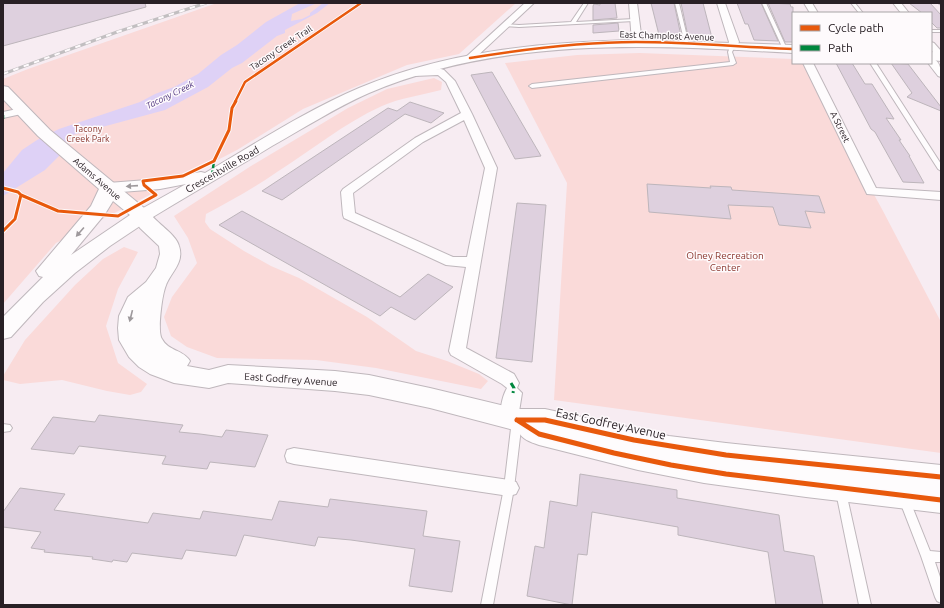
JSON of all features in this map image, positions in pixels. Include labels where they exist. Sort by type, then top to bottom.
[{"type":"main road","name":"Adams Avenue","points":[[3,90],[44,134],[142,216]]},
{"type":"main road","points":[[3,322],[96,214],[104,200],[108,188]]},
{"type":"main road","name":"East Godfrey Avenue","points":[[142,216],[147,224],[169,245],[170,254],[168,262],[154,287],[136,302],[130,316],[130,334],[137,351],[147,361],[174,374],[208,379],[228,374],[335,381],[369,386],[430,398],[513,419],[539,434],[614,453],[726,474],[838,477],[897,484],[941,500]]},
{"type":"main road","name":"Crescentville Road","points":[[3,331],[25,306],[76,260],[142,216]]},
{"type":"main road","name":"East Godfrey Avenue","points":[[897,484],[941,477]]},
{"type":"street","points":[[470,58],[530,3]]},
{"type":"street","points":[[633,3],[637,42]]},
{"type":"street","points":[[721,3],[734,42],[733,46]]},
{"type":"street","points":[[808,3],[813,12]]},
{"type":"street","points":[[897,3],[904,12]]},
{"type":"street","name":"East Champlost Avenue","points":[[470,58],[549,46],[637,42],[789,49]]},
{"type":"street","points":[[932,46],[941,57]]},
{"type":"street","name":"Crescentville Road","points":[[142,216],[308,119],[350,97],[414,73],[470,58]]},
{"type":"street","points":[[932,62],[941,74]]},
{"type":"street","name":"A Street","points":[[808,64],[871,191],[941,196]]},
{"type":"street","points":[[414,73],[441,72],[450,81],[467,114],[491,168],[457,351],[508,379],[512,388],[513,419]]},
{"type":"street","points":[[3,115],[22,111]]},
{"type":"street","points":[[467,114],[419,140],[346,192],[349,215],[451,262],[474,262]]},
{"type":"street","points":[[108,188],[160,184],[212,175]]},
{"type":"street","points":[[294,456],[509,488]]},
{"type":"lane","points":[[573,23],[586,3]]},
{"type":"lane","points":[[677,3],[687,44]]},
{"type":"lane","points":[[764,3],[789,49]]},
{"type":"lane","points":[[853,3],[860,12]]},
{"type":"lane","points":[[506,25],[519,26],[634,20]]},
{"type":"lane","points":[[532,86],[733,63],[730,52],[733,46]]},
{"type":"lane","points":[[874,64],[941,169]]},
{"type":"lane","points":[[487,605],[509,488],[513,419]]},
{"type":"lane","points":[[838,477],[865,605]]},
{"type":"lane","points":[[897,484],[927,556],[941,597]]},
{"type":"lane","points":[[927,556],[941,557]]},
{"type":"green space","name":"Tacony Creek Park","points":[[217,3],[516,3],[459,54],[407,65],[303,109],[237,150],[56,243],[3,304],[3,79]]},
{"type":"green space","name":"Olney Recreation Center","points":[[640,53],[792,59],[792,64],[803,64],[883,211],[941,322],[941,453],[554,400],[567,183],[505,63],[577,55]]},
{"type":"green space","points":[[434,78],[442,82],[441,90],[396,101],[382,106],[354,120],[290,164],[206,214],[205,222],[210,229],[244,251],[271,266],[299,278],[367,317],[416,351],[447,361],[479,374],[488,381],[481,389],[376,368],[316,360],[217,358],[187,347],[171,336],[164,317],[172,297],[197,263],[188,238],[174,216],[251,166],[348,108],[387,89]]},
{"type":"green space","points":[[124,247],[138,252],[118,289],[106,326],[118,363],[147,384],[141,392],[130,395],[62,380],[20,384],[3,380],[3,376],[25,340],[75,285],[103,259]]},
{"type":"water","name":"Tacony Creek","points":[[300,3],[317,3],[292,14],[291,21],[302,19],[310,15],[310,13],[323,3],[330,3],[317,13],[285,30],[285,33],[277,36],[208,87],[165,110],[69,136],[63,152],[45,170],[3,196],[3,173],[22,150],[37,140],[59,129],[140,102],[155,94],[174,87],[198,74],[266,22]]},
{"type":"building","points":[[3,3],[145,3],[146,7],[3,46]]},
{"type":"building","points":[[600,3],[615,3],[617,18],[593,20],[593,6],[594,4],[600,5]]},
{"type":"building","points":[[651,3],[674,3],[681,36],[659,35]]},
{"type":"building","points":[[681,3],[703,3],[712,38],[688,36]]},
{"type":"building","points":[[737,3],[761,3],[778,41],[754,40],[748,24],[745,24]]},
{"type":"building","points":[[768,3],[790,4],[791,7],[793,7],[792,42],[785,42]]},
{"type":"building","points":[[909,3],[930,3],[941,15],[941,28],[937,28],[932,23],[932,12],[921,12]]},
{"type":"building","points":[[618,23],[619,31],[593,33],[593,25]]},
{"type":"building","points":[[837,64],[853,64],[865,84],[872,84],[894,119],[886,118],[901,140],[899,140],[910,156],[924,183],[903,182],[875,132],[871,129]]},
{"type":"building","points":[[892,64],[908,64],[941,107],[941,111],[907,97],[912,93]]},
{"type":"building","points":[[492,72],[541,156],[515,159],[471,75]]},
{"type":"building","points":[[410,102],[444,113],[431,123],[405,114],[282,200],[262,191],[388,108],[397,111]]},
{"type":"building","points":[[647,184],[711,188],[710,186],[731,187],[732,190],[819,196],[825,213],[805,211],[811,228],[779,225],[773,207],[728,205],[731,219],[649,212]]},
{"type":"building","points":[[517,203],[546,205],[532,362],[496,358]]},
{"type":"building","points":[[242,211],[400,297],[428,274],[453,287],[415,320],[391,307],[380,316],[219,225]]},
{"type":"building","points":[[99,415],[183,425],[179,432],[222,437],[226,430],[268,435],[255,467],[210,462],[207,469],[162,464],[166,456],[79,446],[74,454],[31,449],[53,417],[95,422]]},
{"type":"building","points":[[580,474],[677,490],[677,498],[779,515],[784,551],[814,556],[823,605],[776,605],[768,552],[678,535],[678,527],[592,512],[587,555],[578,554],[572,605],[527,596],[535,546],[544,548],[550,501],[577,506]]},
{"type":"building","points":[[20,488],[65,494],[54,510],[148,523],[153,513],[200,519],[203,511],[272,520],[279,501],[328,507],[330,499],[427,511],[423,536],[460,541],[452,592],[409,586],[415,549],[351,540],[318,537],[315,546],[244,535],[236,556],[186,550],[182,559],[132,553],[127,562],[113,560],[112,562],[92,559],[93,557],[44,552],[45,550],[31,548],[41,532],[3,527],[3,512]]},
{"type":"railway","points":[[3,74],[117,32],[206,3]]},
{"type":"marked path","points":[[212,175],[214,161]]},
{"type":"marked path","points":[[511,383],[514,388],[513,393]]},
{"type":"cycle path","name":"Tacony Creek Trail","points":[[21,195],[58,211],[118,216],[156,195],[144,185],[143,181],[183,176],[214,161],[229,130],[232,108],[245,82],[361,3]]},
{"type":"cycle path","points":[[470,58],[553,46],[616,42],[676,43],[792,49]]},
{"type":"cycle path","points":[[3,188],[18,192],[21,195],[15,219],[3,231]]},
{"type":"cycle path","points":[[517,420],[539,434],[614,453],[671,465],[726,474],[941,500]]},
{"type":"cycle path","points":[[517,420],[545,420],[634,440],[726,455],[941,477]]}]
